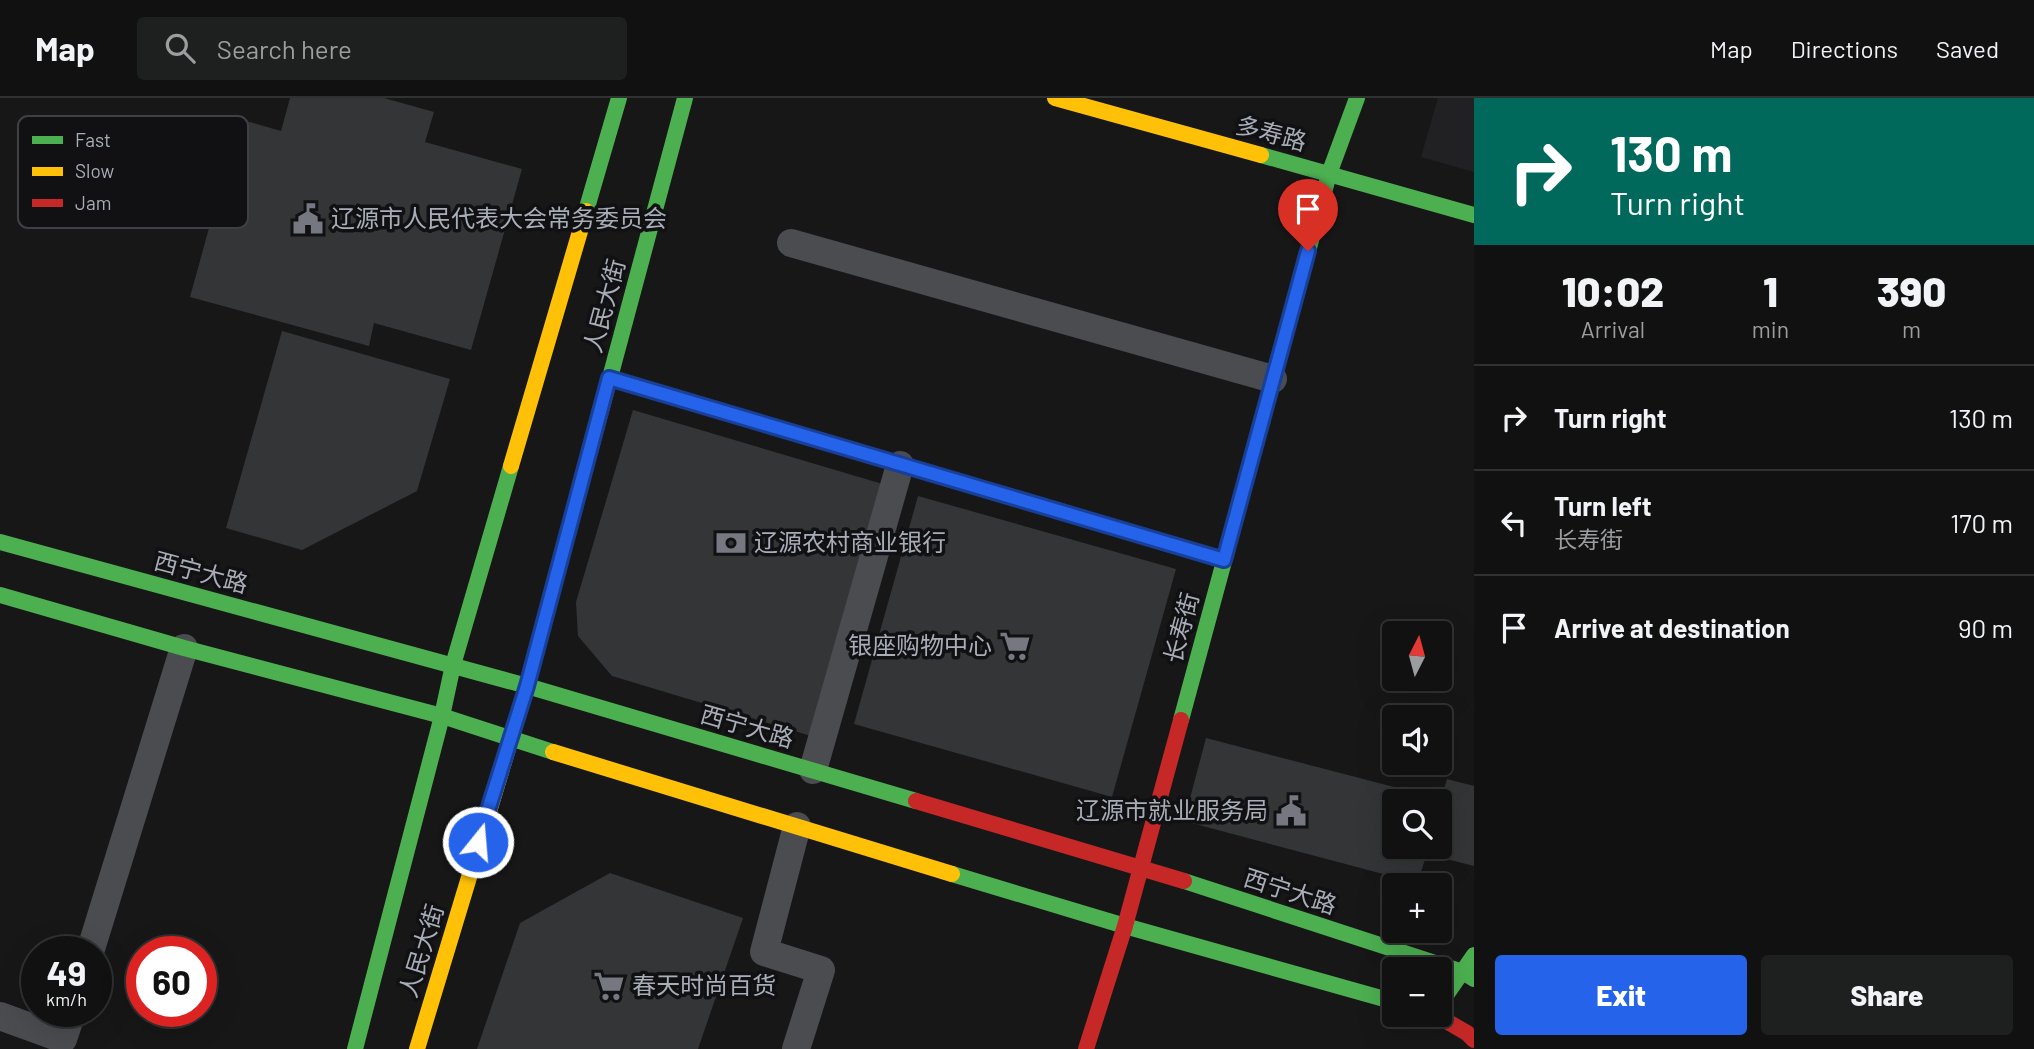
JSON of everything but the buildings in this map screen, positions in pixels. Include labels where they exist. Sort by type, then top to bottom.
[{"type":"main road","name":"人民大街","points":[[355,1049],[453,665],[619,98]]},
{"type":"main road","name":"人民大街","points":[[417,1049],[527,686],[685,98]]},
{"type":"main road","name":"多寿路","points":[[1055,98],[1474,215]]},
{"type":"main road","name":"长寿街","points":[[1086,1049],[1125,926],[1329,174],[1357,98]]},
{"type":"main road","name":"西宁大路","points":[[0,542],[453,665],[813,770],[1141,867],[1469,975]]},
{"type":"main road","points":[[0,594],[184,648],[442,716],[509,739],[1125,926],[1382,998]]},
{"type":"main road","points":[[1452,992],[1469,975],[1474,955]]},
{"type":"main road","points":[[1452,1024],[1474,1040]]},
{"type":"street","points":[[791,243],[1273,379]]},
{"type":"street","points":[[813,770],[900,465]]},
{"type":"street","points":[[95,936],[184,648]]},
{"type":"street","points":[[796,1049],[821,970],[764,952],[797,827]]},
{"type":"street","points":[[0,1016],[62,1044],[67,1027]]},
{"type":"lane","points":[[609,378],[1224,560]]},
{"type":"shaded area","points":[[1438,98],[1474,98],[1474,172],[1421,157]]},
{"type":"traffic: fast","points":[[586,211],[619,98]]},
{"type":"traffic: fast","points":[[608,385],[685,98]]},
{"type":"traffic: fast","points":[[1181,720],[1329,174],[1357,98]]},
{"type":"traffic: fast","points":[[1261,155],[1474,215]]},
{"type":"traffic: fast","points":[[355,1049],[453,665],[511,466]]},
{"type":"traffic: fast","points":[[0,542],[527,686],[916,801]]},
{"type":"traffic: fast","points":[[0,595],[184,648],[442,716],[553,752]]},
{"type":"traffic: fast","points":[[952,874],[1382,998]]},
{"type":"traffic: fast","points":[[1184,881],[1463,972],[1474,979]]},
{"type":"traffic: fast","points":[[1452,987],[1474,955]]},
{"type":"traffic: slow","points":[[1055,98],[1261,155]]},
{"type":"traffic: slow","points":[[511,466],[586,211]]},
{"type":"traffic: slow","points":[[417,1049],[544,622]]},
{"type":"traffic: slow","points":[[553,752],[952,874]]},
{"type":"traffic: jam","points":[[544,622],[608,385]]},
{"type":"traffic: jam","points":[[1086,1049],[1125,926],[1181,720]]},
{"type":"traffic: jam","points":[[916,801],[1184,881]]},
{"type":"traffic: jam","points":[[1452,1024],[1474,1040]]},
{"type":"place","name":"辽源市人民代表大会常务委员会","points":[[308,219]]},
{"type":"place","name":"辽源农村商业银行","points":[[731,543]]},
{"type":"place","name":"银座购物中心","points":[[1015,646]]},
{"type":"place","name":"辽源市就业服务局","points":[[1291,811]]},
{"type":"place","name":"春天时尚百货","points":[[609,986]]},
{"type":"route","points":[[478,842],[527,686],[609,378],[1224,560],[1308,251]]}]
